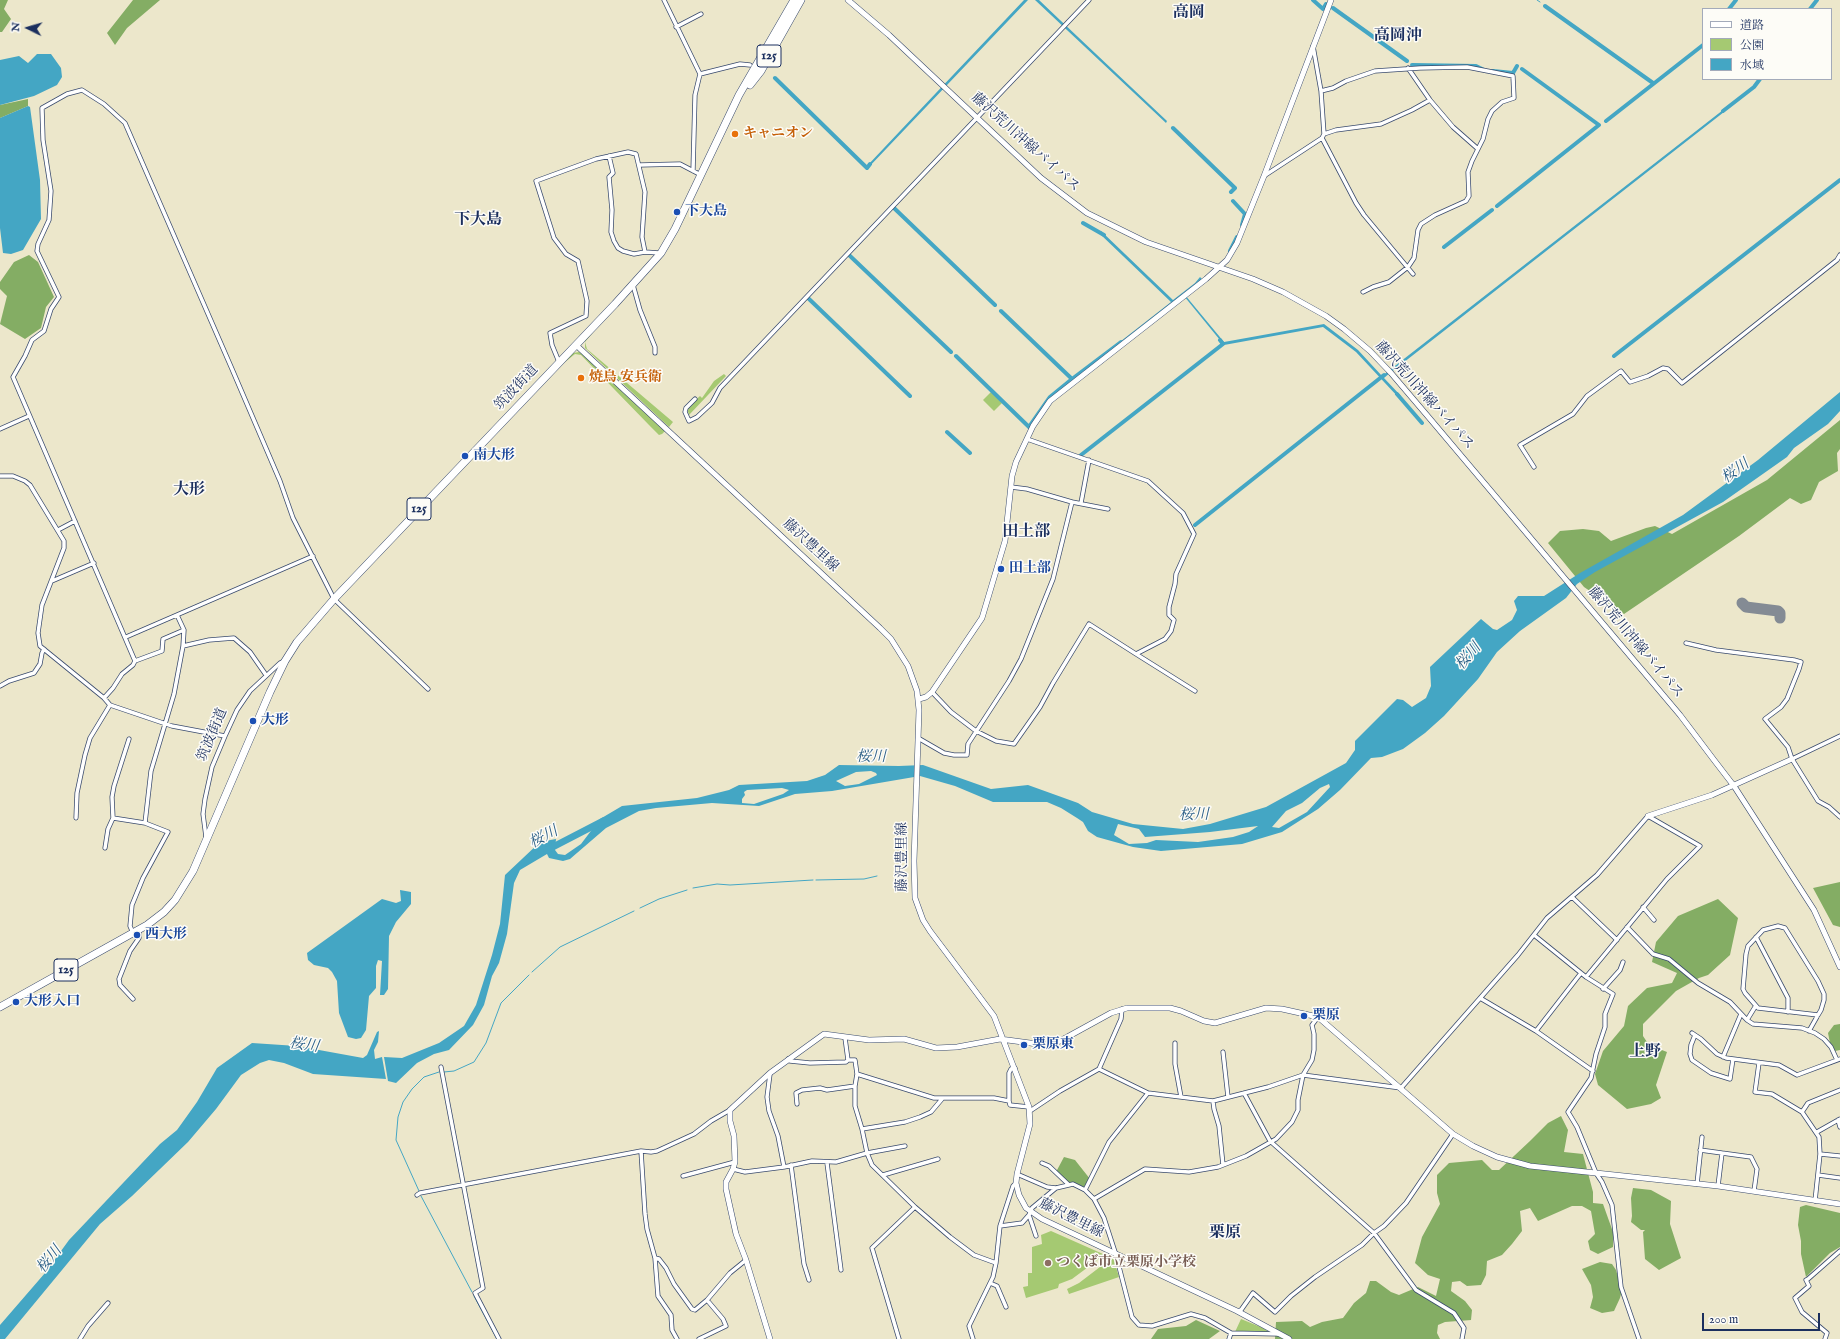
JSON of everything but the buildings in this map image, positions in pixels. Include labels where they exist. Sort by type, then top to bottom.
[{"type":"highway","name":"筑波街道","points":[[0,1007],[154,920],[175,900],[193,870],[285,661],[308,628],[334,599],[576,345],[660,253],[675,229],[740,95],[794,0]]},
{"type":"highway","name":"筑波街道","points":[[733,110],[761,71],[801,0]]},
{"type":"main road","name":"藤沢荒川沖線バイパス","points":[[848,0],[889,35],[1041,178],[1087,213],[1146,242],[1253,279],[1284,292],[1306,304],[1344,329],[1388,370],[1680,715],[1734,786],[1814,910],[1840,967]]},
{"type":"main road","points":[[919,699],[926,697],[932,692],[976,629],[985,612],[1005,541],[1011,487],[1016,462],[1026,439],[1047,405],[1057,395],[1182,299],[1229,257],[1237,243],[1264,176],[1331,0]]},
{"type":"main road","name":"藤沢豊里線","points":[[576,345],[891,639],[908,666],[915,681],[919,699],[914,892],[923,920],[990,1011],[1004,1040],[1030,1109],[1029,1132],[1017,1174],[1016,1183],[1022,1202],[1030,1214],[1237,1311],[1289,1339]]},
{"type":"main road","points":[[1648,816],[1712,795],[1792,759]]},
{"type":"main road","points":[[770,1339],[746,1260],[736,1234],[726,1189],[726,1182],[735,1162],[734,1136],[730,1121],[730,1110],[770,1073],[824,1034],[828,1033],[845,1038],[869,1040],[904,1039],[936,1048],[957,1047],[1004,1040],[1040,1045],[1051,1044],[1122,1009],[1170,1008],[1181,1010],[1204,1021],[1215,1023],[1258,1010],[1273,1008],[1318,1017],[1453,1134],[1473,1146],[1509,1162],[1530,1166],[1718,1186],[1840,1204]]},
{"type":"street","points":[[664,0],[700,74],[695,95],[693,171]]},
{"type":"street","points":[[695,399],[686,408],[685,412],[689,421],[697,417],[712,402],[720,388],[1089,0]]},
{"type":"street","points":[[676,26],[701,14]]},
{"type":"street","points":[[1264,176],[1322,138],[1324,134],[1321,91],[1313,45]]},
{"type":"street","points":[[700,74],[740,64],[750,65]]},
{"type":"street","points":[[1321,91],[1333,88],[1346,81],[1375,71],[1408,68],[1467,67],[1513,76],[1514,98],[1502,102],[1492,111],[1488,119],[1483,139],[1468,172],[1469,196],[1466,201],[1435,215],[1421,224],[1418,230],[1414,258],[1408,267],[1389,282],[1363,292]]},
{"type":"street","points":[[1408,68],[1430,100],[1453,127],[1478,149]]},
{"type":"street","points":[[135,661],[126,637],[13,377],[32,340],[44,331],[51,309],[59,297],[37,248],[49,220],[51,198],[43,140],[42,108],[67,94],[82,90],[104,104],[125,123],[280,481],[294,518],[334,599],[428,689]]},
{"type":"street","points":[[1324,134],[1336,130],[1381,124],[1430,100]]},
{"type":"street","points":[[1322,138],[1356,203],[1364,215],[1414,274]]},
{"type":"street","points":[[559,362],[552,345],[550,333],[586,316],[587,301],[578,261],[566,254],[554,238],[536,181],[592,160],[633,152],[636,154],[640,165],[645,192],[642,236],[644,252]]},
{"type":"street","points":[[609,156],[613,174],[609,177],[612,210],[611,232],[614,241],[618,248],[634,254],[644,252],[660,253]]},
{"type":"street","points":[[640,165],[680,164],[701,175]]},
{"type":"street","points":[[1534,467],[1520,445],[1573,414],[1587,396],[1621,371],[1630,382],[1648,376],[1663,368],[1668,369],[1682,383],[1837,260],[1840,255]]},
{"type":"street","points":[[633,284],[640,310],[655,347],[655,352]]},
{"type":"street","points":[[0,429],[29,416]]},
{"type":"street","points":[[1026,439],[1148,481],[1183,513],[1194,534],[1176,574],[1176,584],[1169,607],[1169,615],[1174,620],[1171,631],[1165,639],[1136,654]]},
{"type":"street","points":[[1081,503],[1089,460]]},
{"type":"street","points":[[0,476],[13,476],[26,481],[30,485],[65,544],[42,605],[39,621],[39,644],[104,698],[110,705],[166,724],[225,736]]},
{"type":"street","points":[[1011,487],[1027,489],[1072,502],[1108,509]]},
{"type":"street","points":[[918,740],[944,753],[954,756],[967,755],[968,744],[1009,681],[1020,659],[1053,579],[1072,502]]},
{"type":"street","points":[[58,530],[75,521]]},
{"type":"street","points":[[126,637],[313,556]]},
{"type":"street","points":[[52,581],[94,564]]},
{"type":"street","points":[[145,823],[151,772],[174,694],[183,646],[184,630],[177,615]]},
{"type":"street","points":[[932,692],[951,712],[976,731],[996,741],[1014,744],[1040,707],[1053,682],[1089,624],[1195,691]]},
{"type":"street","points":[[104,698],[122,674],[133,665],[135,661],[162,651],[163,639],[184,630]]},
{"type":"street","points":[[183,646],[209,640],[234,638],[250,652],[266,675]]},
{"type":"street","points":[[1686,643],[1716,650],[1801,662],[1800,669],[1787,699],[1765,719],[1788,747],[1792,759],[1818,801],[1829,807],[1840,817]]},
{"type":"street","points":[[0,686],[9,681],[34,673],[40,664],[44,649]]},
{"type":"street","name":"筑波街道","points":[[207,838],[203,814],[205,799],[212,767],[225,736],[244,699],[266,675],[280,663],[285,661]]},
{"type":"street","points":[[76,818],[77,794],[90,738],[110,705]]},
{"type":"street","points":[[1792,759],[1840,736]]},
{"type":"street","points":[[105,848],[108,829],[113,818],[112,797],[114,786],[129,739]]},
{"type":"street","points":[[1099,1069],[1148,1093],[1213,1101],[1303,1075],[1401,1088],[1480,998],[1547,918],[1597,875],[1648,816],[1700,846],[1643,906],[1586,977]]},
{"type":"street","points":[[113,818],[145,823],[168,832],[135,894],[132,905],[134,930],[139,938],[130,950],[119,979],[120,985],[133,999]]},
{"type":"street","points":[[1572,897],[1617,940]]},
{"type":"street","points":[[1643,906],[1654,920]]},
{"type":"street","points":[[1809,1031],[1818,1015],[1824,1000],[1824,994],[1818,981],[1785,928],[1771,926],[1763,930],[1748,946],[1743,989],[1755,1007],[1818,1015]]},
{"type":"street","points":[[1627,927],[1653,954],[1669,960],[1698,982],[1730,1002],[1753,1024],[1802,1028],[1824,1039],[1839,1059],[1797,1075],[1779,1065],[1723,1057],[1694,1034],[1690,1045],[1692,1060],[1710,1073],[1730,1079],[1734,1059]]},
{"type":"street","points":[[1534,935],[1586,977],[1603,989],[1614,994],[1605,1014],[1605,1027],[1596,1054],[1593,1071],[1587,1085],[1568,1112],[1577,1127],[1596,1173],[1602,1182],[1612,1205],[1621,1287],[1639,1339]]},
{"type":"street","points":[[1756,938],[1788,998],[1788,1012]]},
{"type":"street","points":[[1603,989],[1620,970],[1623,962]]},
{"type":"street","points":[[1536,1031],[1581,973]]},
{"type":"street","points":[[1480,998],[1536,1031],[1593,1071]]},
{"type":"street","points":[[1748,1020],[1755,1007]]},
{"type":"street","points":[[1015,1068],[1011,1069],[1009,1073],[1010,1105],[1030,1109],[1060,1090],[1099,1069],[1121,1019],[1122,1009]]},
{"type":"street","points":[[1723,1057],[1741,1014]]},
{"type":"street","points":[[1094,1200],[1146,1169],[1189,1172],[1223,1165],[1246,1156],[1270,1141],[1276,1139],[1283,1133],[1298,1110],[1298,1100],[1303,1075],[1312,1060],[1314,1034],[1312,1025],[1318,1017]]},
{"type":"street","points":[[845,1038],[848,1060]]},
{"type":"street","points":[[1175,1043],[1175,1064],[1181,1097]]},
{"type":"street","points":[[1223,1052],[1228,1097]]},
{"type":"street","points":[[788,1059],[790,1061],[810,1063],[854,1060],[857,1074],[855,1086],[855,1106],[862,1128],[867,1153],[872,1165],[915,1207],[974,1255],[996,1263]]},
{"type":"street","points":[[1759,1063],[1755,1092],[1772,1094],[1802,1112],[1817,1132],[1819,1137],[1820,1154],[1815,1201]]},
{"type":"street","points":[[440,1067],[483,1288],[475,1293],[499,1339]]},
{"type":"street","points":[[770,1073],[767,1097],[769,1111],[778,1136],[784,1167]]},
{"type":"street","points":[[857,1074],[881,1083],[942,1099],[994,1098],[1009,1100]]},
{"type":"street","points":[[797,1104],[796,1093],[802,1090],[820,1088],[827,1090],[855,1086]]},
{"type":"street","points":[[1802,1112],[1808,1103],[1840,1090]]},
{"type":"street","points":[[1085,1190],[1109,1142],[1148,1093]]},
{"type":"street","points":[[1244,1093],[1270,1141],[1374,1233],[1416,1290],[1454,1313],[1464,1328],[1462,1339]]},
{"type":"street","points":[[862,1128],[905,1122],[920,1117],[931,1112],[942,1099]]},
{"type":"street","points":[[1213,1101],[1219,1126],[1223,1165]]},
{"type":"street","points":[[417,1195],[420,1193],[641,1151],[652,1152],[694,1134],[711,1121],[730,1110]]},
{"type":"street","points":[[1817,1132],[1839,1119],[1840,1127]]},
{"type":"street","points":[[1237,1311],[1240,1310],[1253,1293],[1275,1312],[1291,1296],[1315,1277],[1362,1245],[1374,1233],[1384,1226],[1406,1203],[1453,1134]]},
{"type":"street","points":[[1697,1184],[1702,1137]]},
{"type":"street","points":[[733,1169],[745,1172],[791,1166],[812,1161],[827,1163],[867,1153],[905,1146]]},
{"type":"street","points":[[1700,1150],[1751,1157],[1757,1169],[1754,1191]]},
{"type":"street","points":[[641,1151],[647,1229],[655,1258],[658,1296],[671,1315],[672,1330],[677,1339]]},
{"type":"street","points":[[1718,1186],[1722,1153]]},
{"type":"street","points":[[1820,1154],[1840,1156]]},
{"type":"street","points":[[883,1175],[938,1159]]},
{"type":"street","points":[[683,1176],[735,1162]]},
{"type":"street","points":[[827,1163],[841,1270]]},
{"type":"street","points":[[1042,1163],[1068,1184],[1085,1190],[1094,1200],[1104,1218],[1116,1255],[1132,1317],[1139,1325],[1152,1326],[1191,1314],[1205,1318],[1231,1333],[1280,1334]]},
{"type":"street","points":[[791,1166],[804,1264],[809,1280]]},
{"type":"street","points":[[1017,1174],[1047,1187],[1056,1188]]},
{"type":"street","points":[[1818,1175],[1840,1178]]},
{"type":"street","points":[[973,1339],[970,1326],[972,1318],[990,1283],[998,1257],[1000,1226],[1013,1186],[1016,1183]]},
{"type":"street","points":[[1000,1226],[1022,1223],[1030,1214],[1032,1208],[1056,1188],[1068,1184]]},
{"type":"street","points":[[900,1339],[872,1248],[915,1207]]},
{"type":"street","points":[[1030,1214],[1036,1236]]},
{"type":"street","points":[[1826,1339],[1827,1333],[1802,1312],[1795,1298],[1809,1286],[1806,1280],[1840,1251]]},
{"type":"street","points":[[655,1258],[659,1259],[666,1268],[674,1284],[692,1309],[697,1309],[707,1300],[730,1273],[746,1260]]},
{"type":"street","points":[[990,1283],[997,1286],[1006,1307]]},
{"type":"street","points":[[699,1339],[726,1326],[723,1319],[707,1300]]},
{"type":"street","points":[[80,1339],[88,1326],[108,1303]]},
{"type":"street","points":[[1229,1339],[1231,1333]]},
{"type":"green space","points":[[0,0],[8,0],[4,9],[11,19],[2,32],[0,32]]},
{"type":"green space","points":[[133,0],[160,0],[127,28],[115,45],[107,33]]},
{"type":"green space","points":[[28,99],[28,106],[0,118],[0,105]]},
{"type":"green space","points":[[29,255],[38,262],[54,297],[46,307],[41,328],[25,339],[0,324],[7,296],[0,289],[0,282],[14,262]]},
{"type":"green space","points":[[599,325],[585,342],[585,340]]},
{"type":"green space","points":[[585,342],[587,349],[673,422],[669,427],[585,348]]},
{"type":"green space","points":[[579,352],[665,431],[659,435],[581,355],[575,354],[564,363],[573,353]]},
{"type":"green space","points":[[724,374],[726,376],[689,415],[687,408],[700,396],[702,398],[714,381]]},
{"type":"green space","points":[[991,392],[1002,403],[994,411],[983,400]]},
{"type":"green space","points":[[1840,420],[1840,449],[1837,453],[1838,471],[1819,482],[1811,500],[1801,504],[1790,498],[1739,536],[1624,614],[1584,587],[1548,543],[1560,531],[1583,529],[1599,531],[1611,541],[1655,526],[1672,534],[1767,480]]},
{"type":"green space","points":[[1840,882],[1840,927],[1833,925],[1813,888]]},
{"type":"green space","points":[[1718,899],[1738,918],[1730,955],[1708,975],[1699,978],[1676,991],[1643,1024],[1643,1036],[1649,1045],[1667,1052],[1656,1085],[1661,1098],[1651,1104],[1627,1109],[1598,1085],[1595,1074],[1603,1051],[1624,1026],[1628,1006],[1647,988],[1672,983],[1677,973],[1652,962],[1656,942],[1678,916]]},
{"type":"green space","points":[[1840,1024],[1840,1050],[1835,1051],[1830,1043],[1828,1033],[1834,1025]]},
{"type":"green space","points":[[1561,1116],[1568,1130],[1564,1152],[1583,1154],[1593,1192],[1593,1203],[1603,1204],[1613,1232],[1613,1247],[1598,1254],[1590,1250],[1588,1241],[1595,1234],[1591,1211],[1582,1206],[1572,1206],[1538,1221],[1530,1208],[1520,1211],[1522,1231],[1512,1244],[1502,1255],[1487,1261],[1486,1275],[1481,1285],[1467,1286],[1460,1281],[1452,1282],[1451,1291],[1465,1301],[1472,1310],[1471,1320],[1445,1322],[1438,1325],[1437,1333],[1440,1339],[1275,1339],[1276,1322],[1302,1321],[1310,1327],[1322,1322],[1343,1318],[1354,1303],[1366,1293],[1370,1281],[1376,1281],[1391,1292],[1399,1295],[1418,1287],[1436,1296],[1440,1279],[1428,1275],[1415,1263],[1422,1237],[1440,1204],[1437,1193],[1437,1175],[1449,1163],[1482,1160],[1492,1170],[1499,1170],[1548,1123]]},
{"type":"green space","points":[[1064,1157],[1075,1160],[1090,1179],[1083,1188],[1066,1181],[1056,1172]]},
{"type":"green space","points":[[1633,1188],[1651,1190],[1671,1201],[1670,1224],[1681,1258],[1659,1270],[1645,1259],[1643,1232],[1645,1230],[1641,1230],[1631,1222],[1631,1198]]},
{"type":"green space","points":[[1806,1205],[1840,1213],[1840,1247],[1830,1253],[1806,1277],[1801,1254],[1801,1241],[1798,1225],[1800,1207]]},
{"type":"green space","points":[[1051,1231],[1103,1254],[1103,1256],[1072,1279],[1059,1284],[1058,1288],[1026,1298],[1023,1287],[1028,1286],[1028,1273],[1032,1273],[1032,1247],[1042,1244],[1041,1235]]},
{"type":"green space","points":[[1113,1257],[1119,1277],[1069,1294],[1067,1289],[1079,1283]]},
{"type":"green space","points":[[1600,1262],[1612,1264],[1616,1270],[1620,1284],[1623,1286],[1620,1298],[1614,1311],[1602,1313],[1590,1308],[1593,1297],[1591,1285],[1582,1269]]},
{"type":"green space","points":[[1241,1319],[1263,1328],[1269,1332],[1235,1332]]},
{"type":"green space","points":[[1196,1320],[1220,1331],[1209,1339],[1151,1339],[1158,1329],[1186,1326]]},
{"type":"water","points":[[1024,0],[1028,0],[867,169],[867,166]]},
{"type":"water","points":[[1035,0],[1039,0],[1167,121],[1166,123]]},
{"type":"water","points":[[37,54],[51,54],[61,68],[62,77],[57,85],[34,96],[0,105],[0,60],[19,56],[28,63]]},
{"type":"water","points":[[28,106],[30,107],[40,180],[41,219],[23,250],[11,254],[3,253],[0,228],[0,118]]},
{"type":"water","points":[[1723,110],[1724,112],[1385,377],[1384,378],[1401,396],[1399,398],[1356,352],[1323,327],[1224,345],[1184,296],[1122,342],[1121,341],[1171,302],[1099,233],[1101,231],[1173,300],[1195,283],[1200,277],[1202,279],[1185,295],[1224,342],[1324,324],[1358,350],[1382,376]]},
{"type":"water","points":[[1840,392],[1840,411],[1828,424],[1794,448],[1787,457],[1723,502],[1595,572],[1577,584],[1566,598],[1520,631],[1497,652],[1478,679],[1444,716],[1425,733],[1403,749],[1382,757],[1371,758],[1340,790],[1318,809],[1282,832],[1242,844],[1161,851],[1133,847],[1097,837],[1088,831],[1083,822],[1061,808],[1047,802],[993,802],[955,786],[920,776],[832,791],[795,794],[759,806],[712,803],[639,811],[606,828],[570,859],[563,861],[549,858],[547,854],[520,870],[514,883],[507,934],[499,963],[492,976],[484,1005],[473,1025],[449,1050],[434,1054],[417,1063],[396,1083],[388,1081],[384,1057],[402,1058],[439,1043],[464,1026],[476,1005],[492,955],[500,924],[505,875],[540,842],[556,839],[555,850],[558,854],[565,855],[581,844],[600,819],[622,806],[697,798],[729,790],[739,785],[807,781],[825,775],[839,765],[923,765],[991,789],[1028,785],[1078,803],[1092,812],[1133,824],[1183,829],[1210,824],[1266,807],[1346,763],[1355,750],[1355,741],[1397,699],[1403,700],[1412,707],[1426,698],[1431,686],[1430,667],[1481,619],[1493,629],[1497,630],[1512,620],[1517,610],[1514,601],[1518,596],[1544,596],[1580,573],[1683,515],[1758,460]],"holes":[[[871,771],[877,775],[859,784],[845,786],[836,781],[856,772]],[[1329,784],[1330,787],[1307,812],[1279,828],[1272,827],[1286,811],[1302,803],[1320,788]],[[782,788],[789,790],[783,794],[754,804],[742,803],[742,799],[745,795],[744,792],[747,790]],[[1118,824],[1139,829],[1145,837],[1210,832],[1258,826],[1249,832],[1233,837],[1198,842],[1156,840],[1147,843],[1129,844],[1114,835]]]},
{"type":"water","points":[[400,890],[411,892],[411,904],[396,922],[389,936],[388,989],[384,995],[380,995],[382,961],[378,960],[376,966],[376,988],[369,996],[366,1030],[361,1038],[356,1039],[348,1037],[339,1013],[337,981],[328,968],[314,965],[308,960],[307,953],[382,899],[396,903],[401,901]]},
{"type":"water","points":[[379,1031],[378,1042],[374,1050],[375,1059],[382,1057],[386,1079],[313,1074],[284,1063],[269,1060],[260,1063],[241,1075],[216,1109],[188,1142],[132,1196],[100,1224],[5,1339],[0,1339],[0,1325],[45,1273],[69,1240],[160,1144],[177,1130],[197,1102],[217,1068],[252,1043],[297,1046],[363,1058],[367,1055],[377,1032]]},
{"type":"waterway","points":[[1313,0],[1323,9],[1326,4]]},
{"type":"waterway","points":[[1730,8],[1736,0]]},
{"type":"waterway","points":[[1811,8],[1817,0]]},
{"type":"waterway","points":[[1545,6],[1653,83]]},
{"type":"waterway","points":[[1333,8],[1407,61]]},
{"type":"waterway","points":[[1606,121],[1702,46]]},
{"type":"waterway","points":[[1412,65],[1476,66],[1484,70]]},
{"type":"waterway","points":[[1493,71],[1513,73],[1517,66]]},
{"type":"waterway","points":[[1497,206],[1599,125],[1522,69]]},
{"type":"waterway","points":[[775,78],[867,168],[870,164]]},
{"type":"waterway","points":[[1723,111],[1754,87],[1759,80]]},
{"type":"waterway","points":[[1173,128],[1235,188],[1231,192]]},
{"type":"waterway","points":[[1614,356],[1840,180]]},
{"type":"waterway","points":[[1233,201],[1245,214],[1242,225]]},
{"type":"waterway","points":[[894,208],[995,305]]},
{"type":"waterway","points":[[1444,247],[1492,210]]},
{"type":"waterway","points":[[1083,223],[1104,235]]},
{"type":"waterway","points":[[1230,251],[1237,237]]},
{"type":"waterway","points":[[849,255],[951,352]]},
{"type":"waterway","points":[[808,298],[910,396]]},
{"type":"waterway","points":[[1001,311],[1072,379],[1121,342]]},
{"type":"waterway","points":[[1081,455],[1223,344],[1220,340]]},
{"type":"waterway","points":[[956,356],[1029,427],[1050,397],[1072,379]]},
{"type":"waterway","points":[[1195,525],[1384,375]]},
{"type":"waterway","points":[[1397,394],[1422,423]]},
{"type":"waterway","points":[[947,432],[970,453]]},
{"type":"waterway","name":"桜川","points":[[547,850],[603,821]]},
{"type":"waterway","points":[[816,880],[864,879],[877,876]]},
{"type":"waterway","points":[[693,888],[717,884],[730,885],[813,880]]},
{"type":"waterway","points":[[640,908],[659,899],[687,890]]},
{"type":"waterway","points":[[532,972],[560,947],[634,911]]},
{"type":"waterway","points":[[444,1072],[454,1071],[474,1062],[486,1043],[501,1003],[529,975]]},
{"type":"waterway","points":[[419,1191],[396,1140],[398,1117],[403,1102],[412,1089],[424,1077],[439,1072]]},
{"type":"waterway","points":[[421,1196],[472,1292]]},
{"type":"waterway","points":[[474,1296],[497,1339]]},
{"type":"taxiway","points":[[1742,603],[1746,607],[1778,611],[1780,613],[1780,618]]},
{"type":"place","name":"キャニオン","points":[[735,134]]},
{"type":"place","name":"下大島","points":[[677,212]]},
{"type":"place","name":"焼鳥 安兵衛","points":[[581,378]]},
{"type":"place","name":"南大形","points":[[465,456]]},
{"type":"place","name":"田土部","points":[[1001,569]]},
{"type":"place","name":"大形","points":[[253,721]]},
{"type":"place","name":"西大形","points":[[137,935]]},
{"type":"place","name":"大形入口","points":[[16,1002]]},
{"type":"place","name":"栗原","points":[[1304,1016]]},
{"type":"place","name":"栗原東","points":[[1024,1045]]},
{"type":"place","name":"つくば市立栗原小学校","points":[[1048,1263]]},
{"type":"district","name":"高岡","points":[[1189,14]]},
{"type":"district","name":"高岡沖","points":[[1398,37]]},
{"type":"district","name":"下大島","points":[[478,221]]},
{"type":"district","name":"大形","points":[[189,491]]},
{"type":"district","name":"田土部","points":[[1026,533]]},
{"type":"district","name":"上野","points":[[1645,1053]]},
{"type":"district","name":"栗原","points":[[1225,1234]]}]
